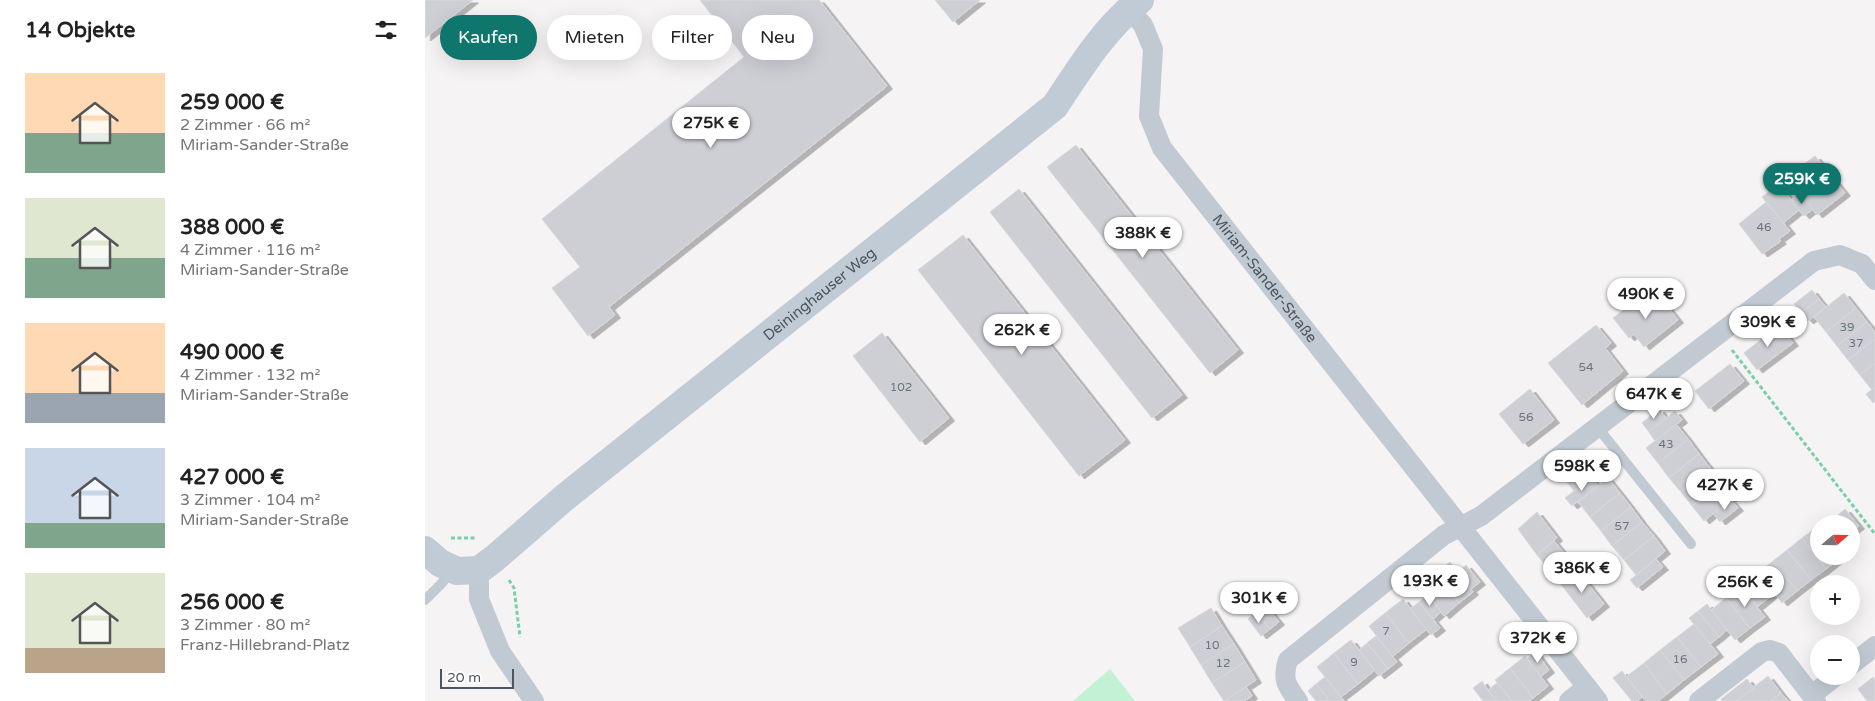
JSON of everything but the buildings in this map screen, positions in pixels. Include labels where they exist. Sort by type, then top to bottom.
[{"type":"street","name":"Miriam-Sander-Straße","points":[[1135,4],[1153,49],[1149,116],[1162,148],[1593,694]]},
{"type":"street","name":"Deininghauser Weg","points":[[466,569],[495,558],[572,492],[1055,106],[1092,49],[1135,4]]},
{"type":"street","points":[[1298,701],[1288,688],[1284,673],[1289,660],[1444,535],[1481,516],[1813,261],[1840,255],[1862,264],[1875,280]]},
{"type":"street","points":[[425,550],[440,563],[466,569],[499,651],[534,701]]},
{"type":"street","points":[[1860,658],[1875,646]]},
{"type":"street","points":[[1699,701],[1762,652],[1770,650],[1779,653],[1814,698],[1827,685]]},
{"type":"street","points":[[1569,701],[1593,694]]},
{"type":"lane","points":[[1598,428],[1691,544]]},
{"type":"lane","points":[[425,600],[442,584],[466,569]]},
{"type":"path","points":[[1719,334],[1875,534]]},
{"type":"green space","points":[[1110,669],[1135,701],[1073,701]]}]
